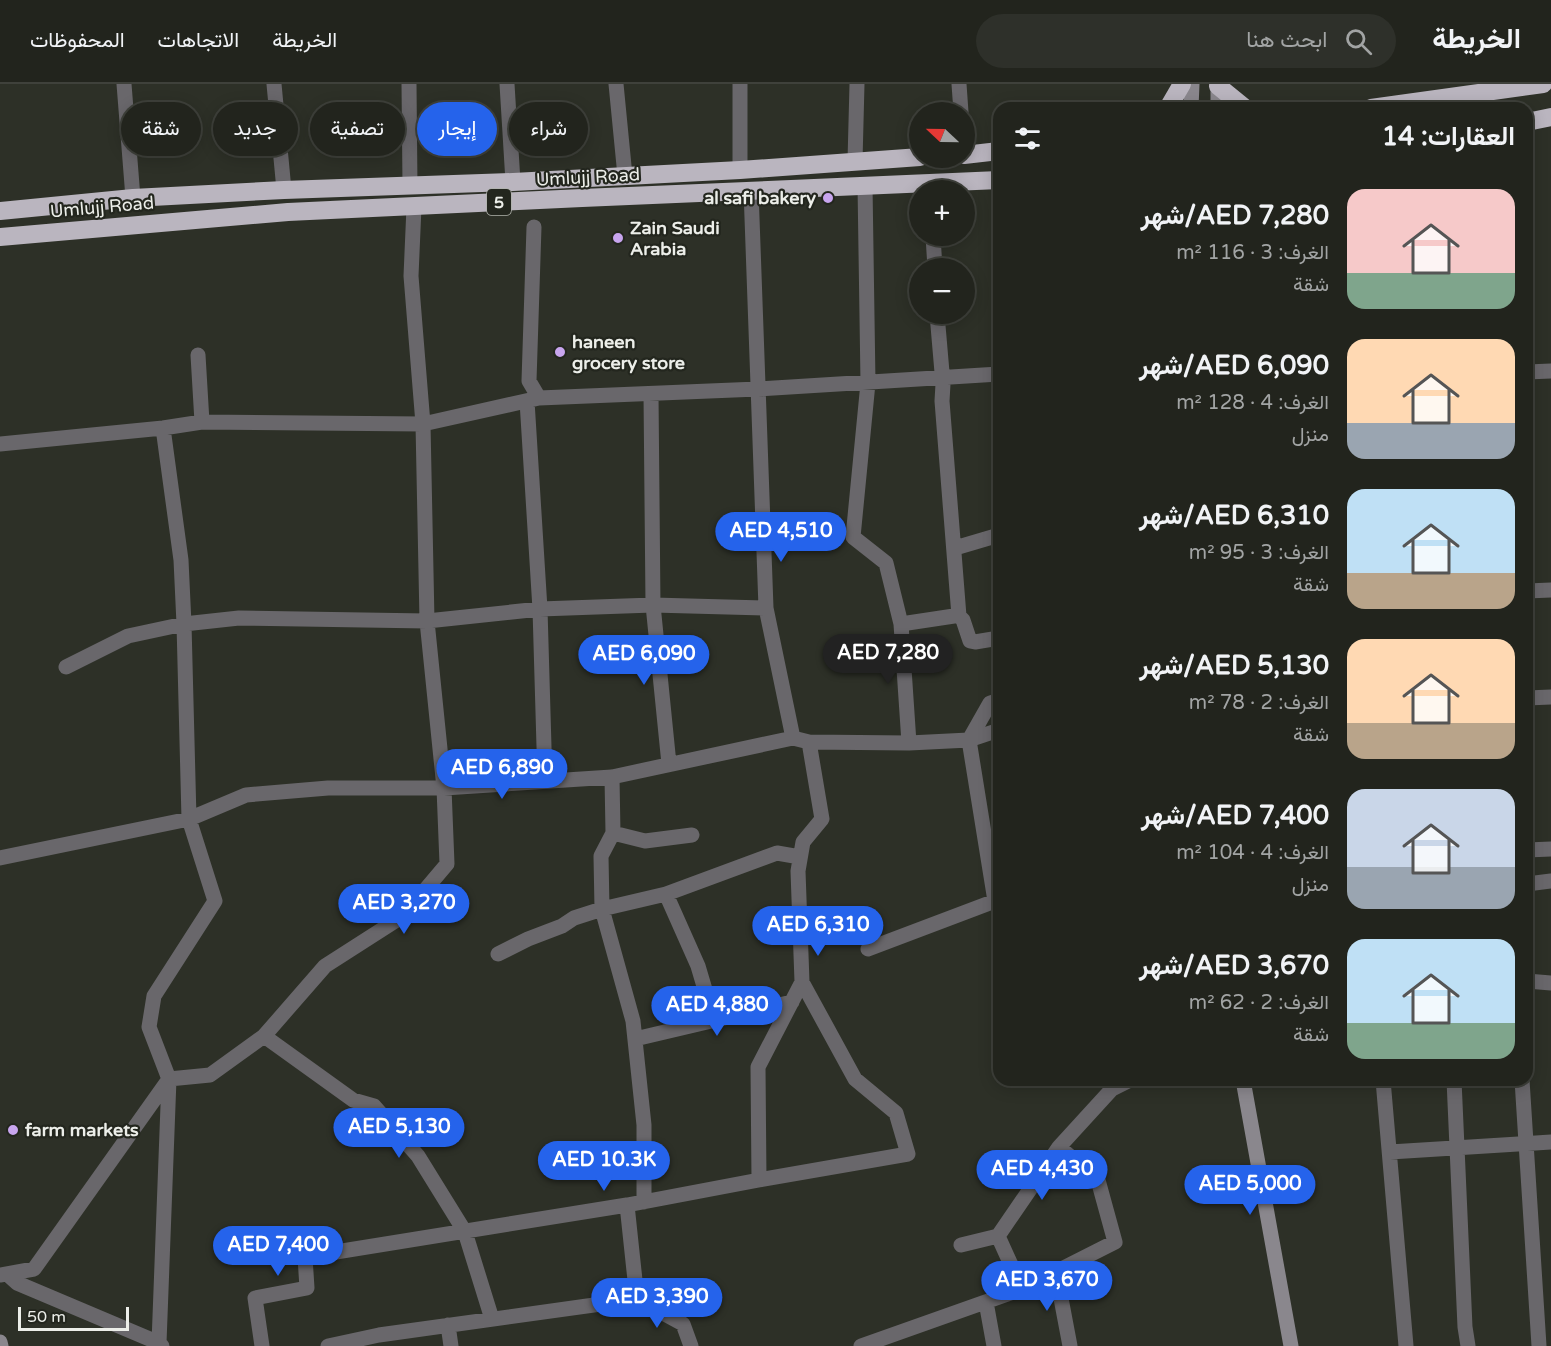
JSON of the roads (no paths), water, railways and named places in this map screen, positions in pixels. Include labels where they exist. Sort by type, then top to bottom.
[{"type":"highway","points":[[1172,102],[1182,84]]},
{"type":"highway","points":[[1414,102],[1544,84]]},
{"type":"highway","points":[[1218,85],[1238,102]]},
{"type":"highway","points":[[1533,121],[1551,117]]},
{"type":"highway","points":[[975,153],[993,152]]},
{"type":"highway","name":"Umlujj Road","points":[[0,211],[133,198],[513,182],[740,170],[909,158]]},
{"type":"highway","name":"Umlujj Road","points":[[0,237],[288,212],[993,180]]},
{"type":"main road","points":[[1191,102],[1192,84]]},
{"type":"main road","points":[[1218,85],[1218,102]]},
{"type":"main road","points":[[1244,1086],[1291,1346]]},
{"type":"street","points":[[124,84],[133,198]]},
{"type":"street","points":[[274,84],[284,190]]},
{"type":"street","points":[[410,84],[410,186]]},
{"type":"street","points":[[507,84],[513,182]]},
{"type":"street","points":[[615,84],[625,176]]},
{"type":"street","points":[[740,84],[740,170]]},
{"type":"street","points":[[855,161],[856,84]]},
{"type":"street","points":[[959,84],[960,102]]},
{"type":"street","points":[[865,185],[868,383],[853,537],[886,563],[901,624],[909,743]]},
{"type":"street","points":[[751,190],[766,608],[793,738]]},
{"type":"street","points":[[4,1275],[34,1269],[169,1079],[210,1075],[264,1036],[325,966],[403,916],[447,864],[444,788],[427,621],[423,424],[411,276],[414,207]]},
{"type":"street","points":[[534,227],[530,381],[533,399],[545,781]]},
{"type":"street","points":[[938,324],[959,616],[963,620],[970,641],[993,639]]},
{"type":"street","points":[[198,355],[202,422]]},
{"type":"street","points":[[1533,372],[1551,371]]},
{"type":"street","points":[[0,444],[202,422],[423,424],[533,399],[758,389],[993,374]]},
{"type":"street","points":[[651,394],[653,605],[669,765]]},
{"type":"street","points":[[4,1275],[17,1283],[160,1345],[169,1079],[148,1027],[154,996],[215,901],[189,819],[181,560],[163,428]]},
{"type":"street","points":[[955,548],[993,537]]},
{"type":"street","points":[[1533,591],[1551,590]]},
{"type":"street","points":[[66,667],[128,636],[184,624],[239,618],[427,621],[540,609],[653,605],[766,608]]},
{"type":"street","points":[[901,624],[959,616]]},
{"type":"street","points":[[1533,698],[1551,697]]},
{"type":"street","points":[[993,702],[990,703],[969,740],[993,889]]},
{"type":"street","points":[[0,858],[189,819],[246,795],[328,788],[444,788],[612,777],[793,738],[809,742],[909,743],[969,740],[993,732]]},
{"type":"street","points":[[262,1346],[255,1298],[307,1288],[305,1257],[627,1205],[908,1154],[896,1113],[855,1079],[802,982],[798,871],[803,842],[822,819],[809,742]]},
{"type":"street","points":[[612,777],[613,833],[600,856],[603,909],[633,1021],[644,1125],[644,1202]]},
{"type":"street","points":[[613,833],[645,841],[692,835]]},
{"type":"street","points":[[1533,850],[1551,849]]},
{"type":"street","points":[[498,954],[562,926],[574,918],[666,894],[777,853],[800,857]]},
{"type":"street","points":[[1533,883],[1551,881]]},
{"type":"street","points":[[666,894],[698,966],[714,1020]]},
{"type":"street","points":[[868,949],[993,902]]},
{"type":"street","points":[[759,1180],[758,1067],[802,982]]},
{"type":"street","points":[[1533,982],[1551,983]]},
{"type":"street","points":[[635,1039],[792,1002]]},
{"type":"street","points":[[264,1036],[353,1100],[374,1106],[418,1156],[465,1232],[492,1319]]},
{"type":"street","points":[[961,1245],[999,1236],[1059,1147],[1112,1089],[1118,1086]]},
{"type":"street","points":[[1384,1086],[1406,1346]]},
{"type":"street","points":[[1454,1086],[1465,1327],[1468,1346]]},
{"type":"street","points":[[1522,1086],[1539,1346]]},
{"type":"street","points":[[1390,1152],[1551,1142]]},
{"type":"street","points":[[861,1346],[1022,1289],[1115,1242],[1098,1180],[1059,1147]]},
{"type":"street","points":[[627,1205],[637,1299]]},
{"type":"street","points":[[999,1236],[1022,1289]]},
{"type":"street","points":[[1056,1272],[1070,1346]]},
{"type":"street","points":[[328,1346],[380,1335],[637,1299],[683,1324],[691,1346]]},
{"type":"street","points":[[986,1302],[994,1346]]},
{"type":"street","points":[[448,1325],[451,1346]]},
{"type":"place","name":"al safi bakery","points":[[828,198]]},
{"type":"place","name":"Zain Saudi Arabia","points":[[618,238]]},
{"type":"place","name":"haneen grocery store","points":[[560,352]]},
{"type":"place","name":"farm markets","points":[[13,1130]]}]
